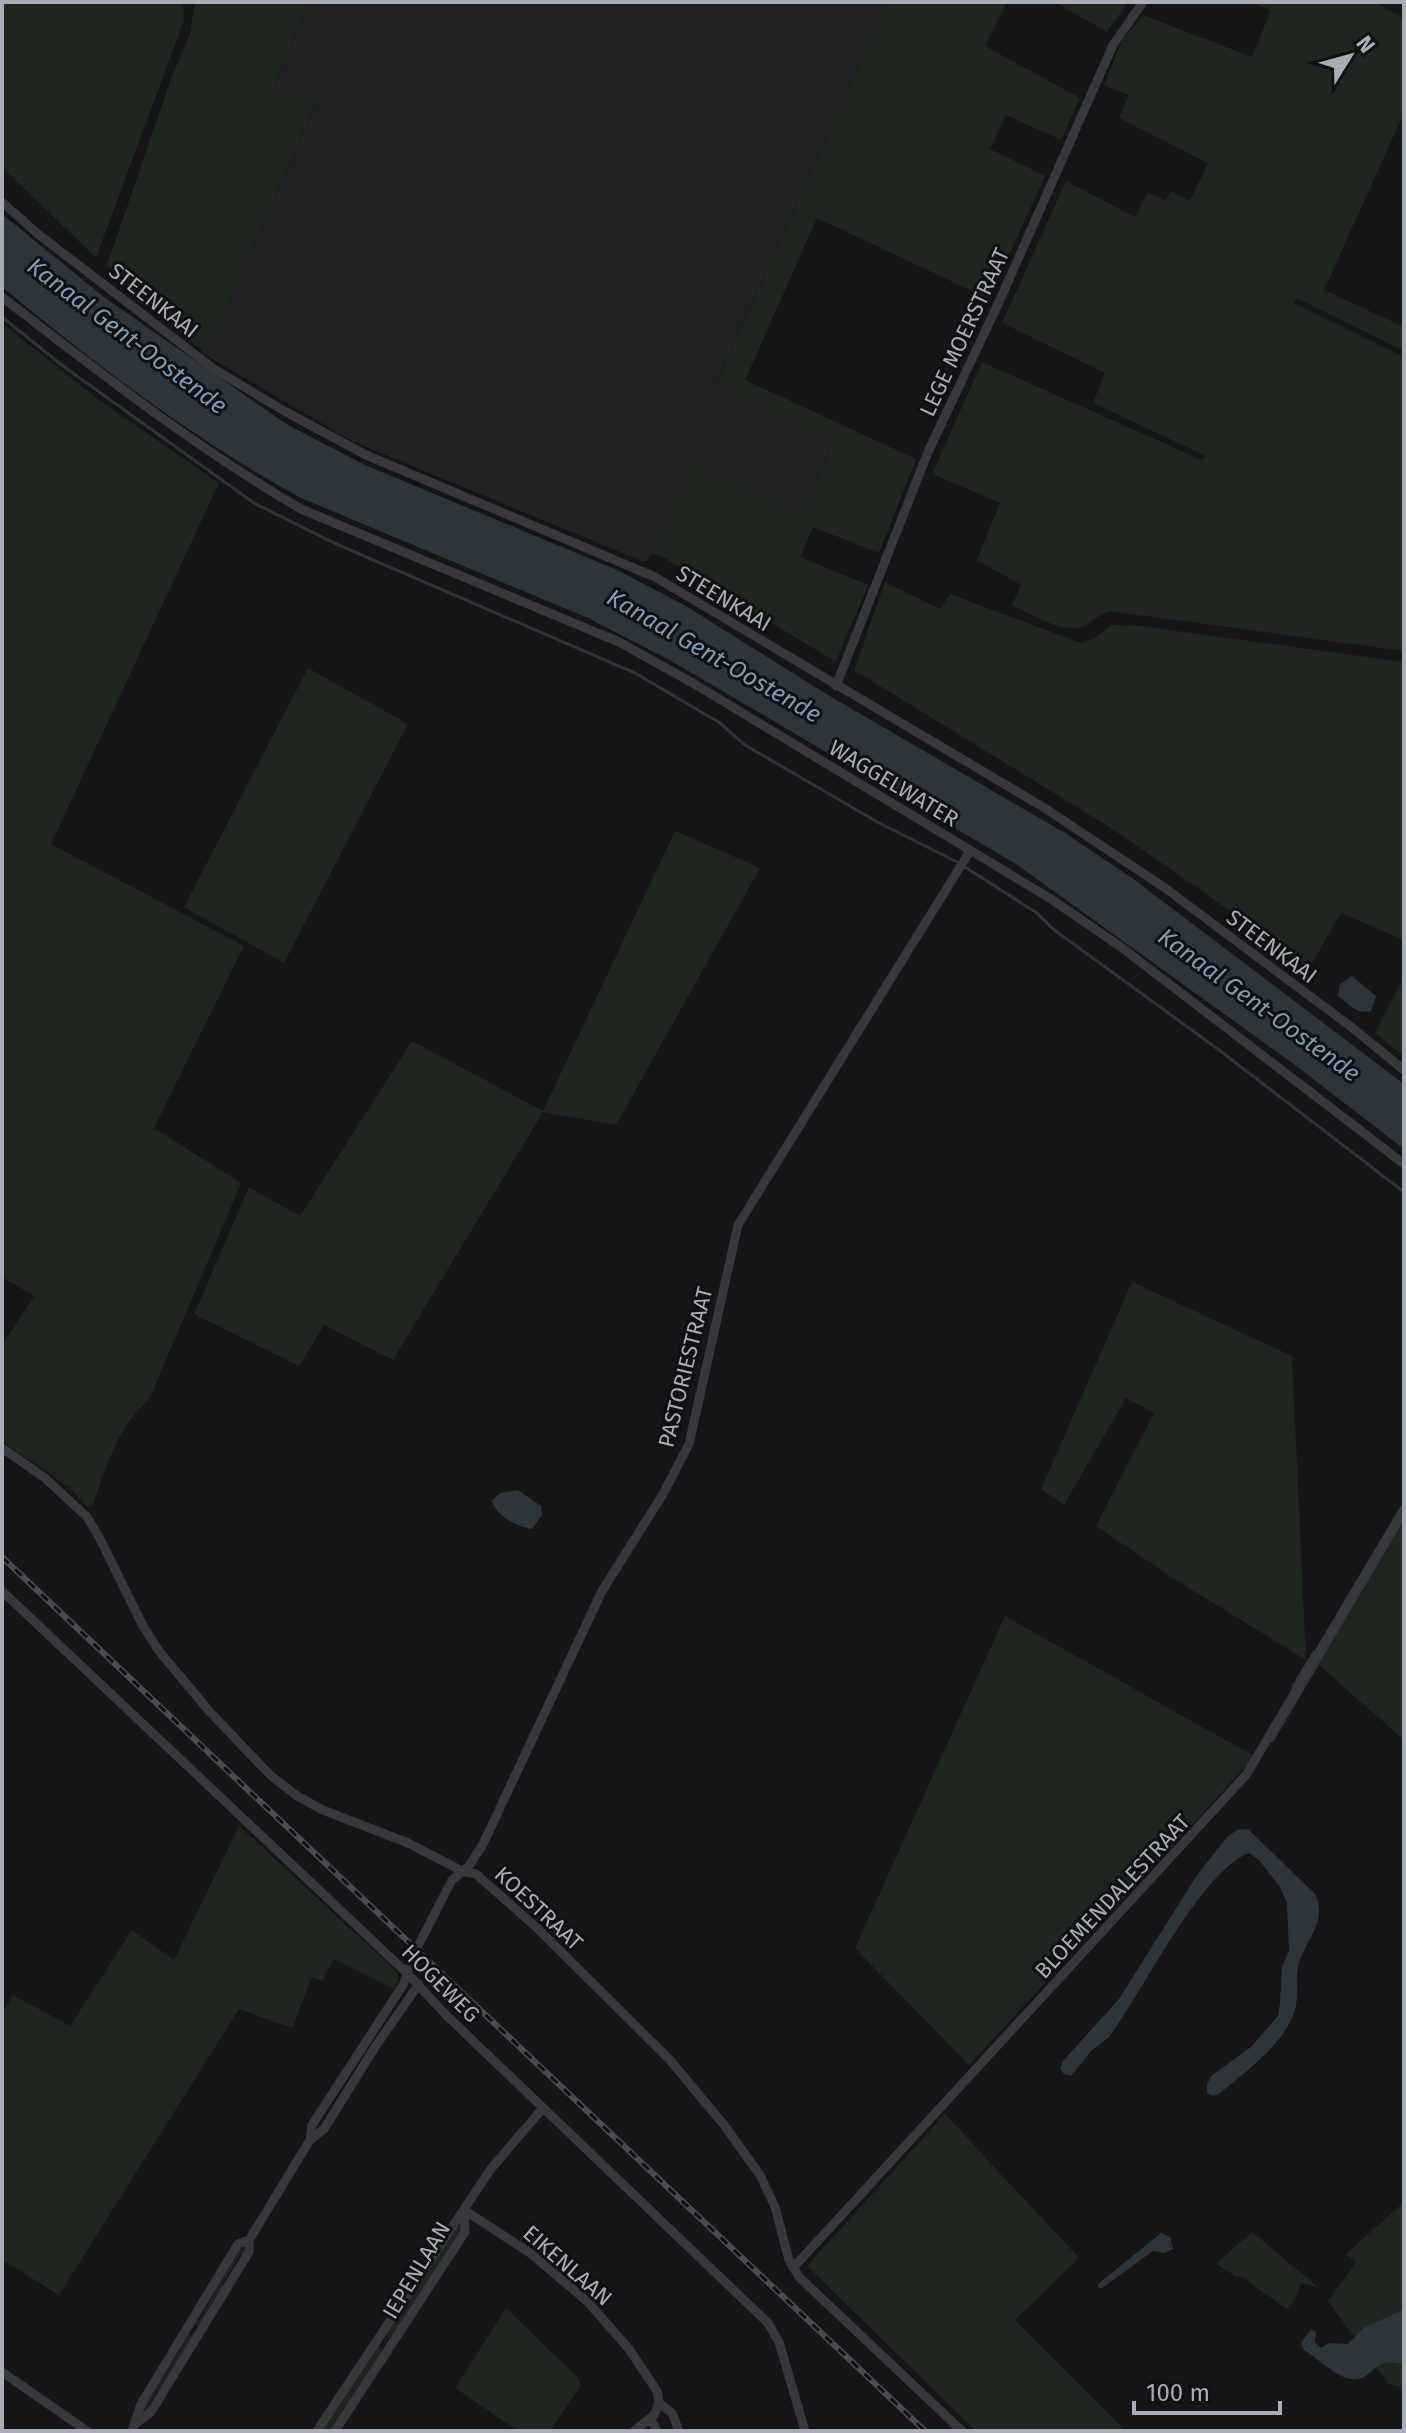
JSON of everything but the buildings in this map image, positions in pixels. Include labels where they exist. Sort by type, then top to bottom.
[{"type":"street","name":"LEGE MOERSTRAAT","points":[[836,686],[928,452],[999,302],[1113,45],[1143,2]]},
{"type":"street","name":"STEENKAAI","points":[[2,202],[38,234],[214,369],[286,412],[366,455],[655,577],[1043,807],[1165,888],[1404,1070]]},
{"type":"street","name":"WAGGELWATER","points":[[2,297],[117,385],[256,483],[301,509],[619,642],[691,682],[964,860],[1051,899],[1121,947],[1404,1164]]},
{"type":"street","name":"PASTORIESTRAAT","points":[[310,2140],[312,2125],[408,1974],[421,1939],[452,1880],[469,1866],[483,1844],[602,1591],[663,1494],[689,1444],[738,1225],[964,860]]},
{"type":"street","name":"KOESTRAAT","points":[[2,1448],[45,1478],[87,1517],[159,1651],[196,1697],[270,1775],[309,1804],[408,1843],[462,1871],[476,1874],[616,2006],[692,2085],[760,2175],[775,2207],[793,2268],[807,2287],[962,2431]]},
{"type":"street","name":"BLOEMENDALESTRAAT","points":[[793,2268],[1246,1775],[1404,1509]]},
{"type":"street","name":"HOGEWEG","points":[[2,1591],[419,1984],[445,2014],[771,2327],[779,2342],[805,2431]]},
{"type":"street","name":"PASTORIESTRAAT","points":[[134,2427],[151,2412],[199,2334],[249,2252],[249,2240],[310,2140],[324,2129],[419,1984]]},
{"type":"street","points":[[376,2024],[387,2030]]},
{"type":"street","points":[[347,2068],[358,2074]]},
{"type":"street","name":"IEPENLAAN","points":[[317,2431],[499,2157],[543,2108]]},
{"type":"street","name":"IEPENLAAN","points":[[335,2431],[465,2232],[464,2210]]},
{"type":"street","name":"EIKENLAAN","points":[[464,2210],[530,2253],[582,2296],[633,2356],[657,2391],[659,2403],[672,2413],[679,2431]]},
{"type":"street","name":"PASTORIESTRAAT","points":[[134,2427],[141,2404],[238,2244],[249,2240]]},
{"type":"street","points":[[187,2327],[199,2334]]},
{"type":"street","name":"IEPENLAAN","points":[[378,2337],[391,2346]]},
{"type":"street","points":[[2,2372],[87,2431]]},
{"type":"street","points":[[634,2431],[657,2411],[659,2403]]},
{"type":"street","points":[[650,2418],[657,2431]]},
{"type":"shaded area","points":[[2,2],[183,2],[184,20],[96,258],[2,167]]},
{"type":"shaded area","points":[[195,2],[309,2],[274,85],[317,101],[206,355],[107,265],[171,79],[190,34]]},
{"type":"shaded area","points":[[309,2],[887,2],[714,387],[833,441],[803,511],[692,462],[653,553],[644,562],[352,441],[206,355],[317,102],[274,86]]},
{"type":"shaded area","points":[[887,2],[1007,2],[985,46],[1080,98],[1061,140],[1006,115],[990,149],[1045,176],[989,299],[817,218],[745,380],[916,459],[879,553],[813,527],[800,557],[868,585],[836,662],[653,553],[692,462],[803,511],[833,442],[714,388]]},
{"type":"shaded area","points":[[1055,2],[1128,2],[1107,32]]},
{"type":"shaded area","points":[[1250,2],[1375,2],[1404,19],[1404,113],[1324,290],[1404,327],[1404,351],[1297,298],[1294,303],[1404,357],[1404,651],[1109,611],[1081,627],[1064,627],[1045,621],[1012,605],[1021,585],[977,560],[1000,503],[932,474],[982,362],[1202,460],[1206,456],[1093,403],[1105,373],[1002,323],[1066,181],[1135,217],[1148,192],[1166,201],[1171,191],[1190,201],[1208,163],[1119,118],[1129,95],[1104,85],[1121,42],[1143,15],[1252,57],[1271,10]]},
{"type":"shaded area","points":[[2,323],[99,400],[219,483],[51,844],[244,946],[154,1128],[241,1183],[149,1400],[121,1434],[93,1504],[88,1508],[70,1488],[2,1441],[2,1345],[34,1296],[2,1277]]},
{"type":"shaded area","points":[[885,582],[940,609],[950,594],[1081,643],[1093,639],[1111,625],[1140,626],[1404,662],[1404,940],[1341,913],[1307,972],[1289,955],[1205,893],[1111,828],[854,670]]},
{"type":"shaded area","points":[[308,668],[408,724],[284,963],[184,907]]},
{"type":"shaded area","points":[[675,831],[760,868],[616,1125],[543,1112],[393,1360],[324,1325],[299,1366],[194,1314],[249,1187],[300,1216],[412,1041],[543,1111]]},
{"type":"shaded area","points":[[1404,977],[1404,1056],[1375,1033]]},
{"type":"shaded area","points":[[1132,1282],[1292,1356],[1306,1660],[1176,1580],[1096,1526],[1154,1413],[1126,1398],[1064,1505],[1041,1489]]},
{"type":"shaded area","points":[[1404,1522],[1404,1740],[1319,1665]]},
{"type":"shaded area","points":[[1005,1616],[1252,1755],[1247,1765],[969,2065],[855,1948]]},
{"type":"shaded area","points":[[239,1826],[398,1973],[398,1982],[394,1989],[334,1959],[322,1981],[312,1977],[292,2028],[239,2009],[59,2295],[6,2262],[2,2267],[2,2013],[13,1995],[70,2026],[132,1930],[174,1960]]},
{"type":"shaded area","points":[[945,2114],[1079,2258],[1015,2320],[1126,2431],[976,2431],[807,2266]]},
{"type":"shaded area","points":[[1404,2202],[1404,2388],[1388,2384],[1328,2301],[1356,2263],[1346,2254]]},
{"type":"shaded area","points":[[457,2225],[462,2228],[461,2231],[389,2338],[386,2333]]},
{"type":"shaded area","points":[[1252,2232],[1319,2288],[1301,2283],[1294,2302],[1287,2309],[1240,2276],[1216,2264]]},
{"type":"shaded area","points":[[244,2248],[245,2254],[240,2255],[223,2289],[196,2327],[195,2321],[199,2320],[239,2249]]},
{"type":"shaded area","points":[[506,2308],[577,2377],[581,2385],[550,2431],[518,2431],[455,2388]]},
{"type":"shaded area","points":[[189,2334],[193,2336],[164,2386],[160,2387],[149,2404],[150,2408],[145,2410],[143,2408],[160,2378],[164,2377]]},
{"type":"shaded area","points":[[378,2346],[382,2351],[330,2431],[322,2431]]},
{"type":"water","name":"Kanaal Gent-Oostende","points":[[2,214],[105,298],[288,425],[365,465],[617,570],[686,606],[828,695],[1065,833],[1132,878],[1404,1084],[1404,1149],[1295,1065],[1016,864],[675,663],[588,618],[301,498],[184,426],[2,287]]},
{"type":"water","points":[[1352,976],[1376,996],[1371,1011],[1357,1010],[1338,996],[1340,984]]},
{"type":"water","points":[[518,1490],[541,1506],[542,1515],[532,1529],[508,1520],[494,1506],[492,1500],[500,1493]]},
{"type":"water","points":[[1248,1829],[1315,1894],[1318,1903],[1318,1921],[1298,1969],[1296,2007],[1281,2036],[1262,2058],[1219,2094],[1213,2096],[1207,2093],[1211,2076],[1251,2047],[1278,2016],[1282,1967],[1289,1951],[1287,1903],[1280,1887],[1259,1860],[1249,1853],[1211,1883],[1173,1935],[1109,2037],[1091,2051],[1071,2076],[1064,2074],[1060,2069],[1063,2061],[1119,1999],[1197,1875],[1227,1837],[1237,1830]]},
{"type":"water","points":[[1161,2233],[1170,2237],[1173,2249],[1164,2253],[1153,2251],[1099,2288],[1098,2284]]},
{"type":"water","points":[[1404,2309],[1404,2365],[1387,2362],[1359,2379],[1346,2378],[1304,2350],[1301,2343],[1311,2329],[1316,2332],[1315,2342],[1321,2348],[1329,2343],[1348,2344],[1364,2328]]},
{"type":"waterway","points":[[2,317],[63,366],[254,503],[334,543],[635,673],[720,723],[745,745],[879,823],[957,862],[1037,913],[1053,929],[1215,1047],[1404,1192]]},
{"type":"waterway","points":[[1272,1741],[1404,1518]]},
{"type":"waterway","points":[[1293,1686],[1314,1652]]},
{"type":"railway","points":[[2,1557],[925,2431]]}]
